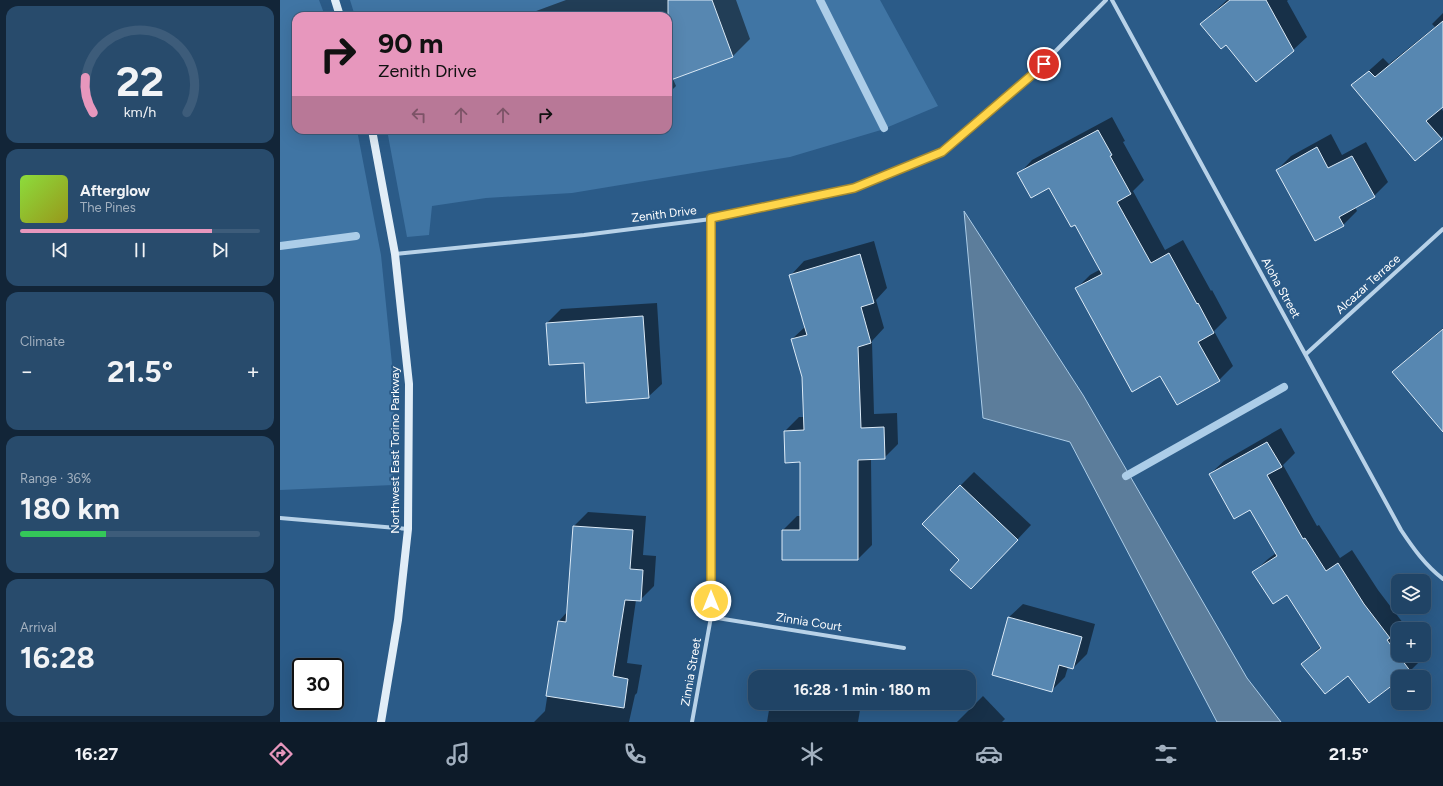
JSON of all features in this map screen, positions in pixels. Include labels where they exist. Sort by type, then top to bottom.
[{"type":"street","points":[[335,0],[339,12]]},
{"type":"street","name":"Zenith Drive","points":[[396,254],[584,235],[711,218],[854,188],[942,152],[1033,74],[1106,0]]},
{"type":"street","name":"Aloha Street","points":[[1112,0],[1401,530],[1419,556],[1435,573],[1443,579]]},
{"type":"street","name":"Northwest East Torino Parkway","points":[[373,134],[396,254],[409,384],[408,529],[398,620],[381,722]]},
{"type":"street","name":"Zinnia Street","points":[[692,722],[711,616],[711,218]]},
{"type":"street","name":"Alcazar Terrace","points":[[1306,354],[1443,229]]},
{"type":"street","points":[[280,518],[408,529]]},
{"type":"street","name":"Zinnia Court","points":[[711,616],[904,648]]},
{"type":"shaded area","points":[[280,0],[319,0],[324,12],[292,12],[292,134],[358,134],[381,255],[394,384],[393,485],[280,490]]},
{"type":"shaded area","points":[[350,0],[880,0],[938,106],[881,130],[790,157],[572,193],[486,198],[432,206],[429,235],[407,237],[388,134],[672,134],[672,12],[354,12]]},
{"type":"shaded area","points":[[964,211],[1083,395],[1247,678],[1281,722],[1217,722],[1070,442],[983,418]]},
{"type":"building","points":[[668,0],[712,0],[733,57],[672,80],[672,12],[668,12]]},
{"type":"building","points":[[1230,0],[1266,0],[1294,51],[1256,82],[1226,45],[1221,49],[1200,24]]},
{"type":"building","points":[[1443,21],[1443,107],[1426,121],[1442,139],[1415,161],[1351,85],[1369,71],[1375,77]]},
{"type":"building","points":[[1098,130],[1112,155],[1110,156],[1131,194],[1117,202],[1151,263],[1169,253],[1214,333],[1198,342],[1220,381],[1177,405],[1160,376],[1132,392],[1075,288],[1102,274],[1075,225],[1071,227],[1049,188],[1031,198],[1017,173]]},
{"type":"building","points":[[1317,147],[1328,168],[1352,156],[1375,197],[1339,217],[1344,226],[1315,241],[1276,170]]},
{"type":"building","points":[[860,254],[874,303],[861,307],[871,343],[858,347],[861,428],[884,427],[885,459],[858,460],[858,560],[782,560],[782,530],[800,530],[800,462],[785,463],[784,431],[804,430],[802,377],[791,339],[807,335],[789,275]]},
{"type":"building","points":[[643,316],[649,398],[586,403],[584,363],[549,365],[546,323]]},
{"type":"building","points":[[1443,329],[1443,432],[1392,372]]},
{"type":"building","points":[[1267,442],[1282,467],[1267,475],[1303,539],[1305,538],[1326,571],[1338,563],[1364,604],[1390,638],[1387,640],[1391,645],[1391,662],[1404,662],[1410,670],[1391,670],[1391,686],[1369,703],[1348,676],[1325,694],[1301,664],[1321,648],[1287,595],[1273,604],[1252,572],[1277,556],[1250,510],[1234,519],[1209,474]]},
{"type":"building","points":[[960,485],[1018,540],[971,589],[950,570],[959,560],[922,524]]},
{"type":"building","points":[[573,526],[633,530],[630,569],[643,570],[641,601],[625,600],[613,676],[628,679],[624,708],[546,696],[558,621],[566,622]]},
{"type":"building","points":[[1008,617],[1082,637],[1073,669],[1059,665],[1052,692],[992,675]]},
{"type":"waterway","points":[[820,0],[884,128]]},
{"type":"waterway","points":[[280,246],[356,236]]},
{"type":"waterway","points":[[1126,476],[1284,387]]},
{"type":"route","points":[[711,601],[711,218],[854,188],[942,152],[1044,64]]}]
